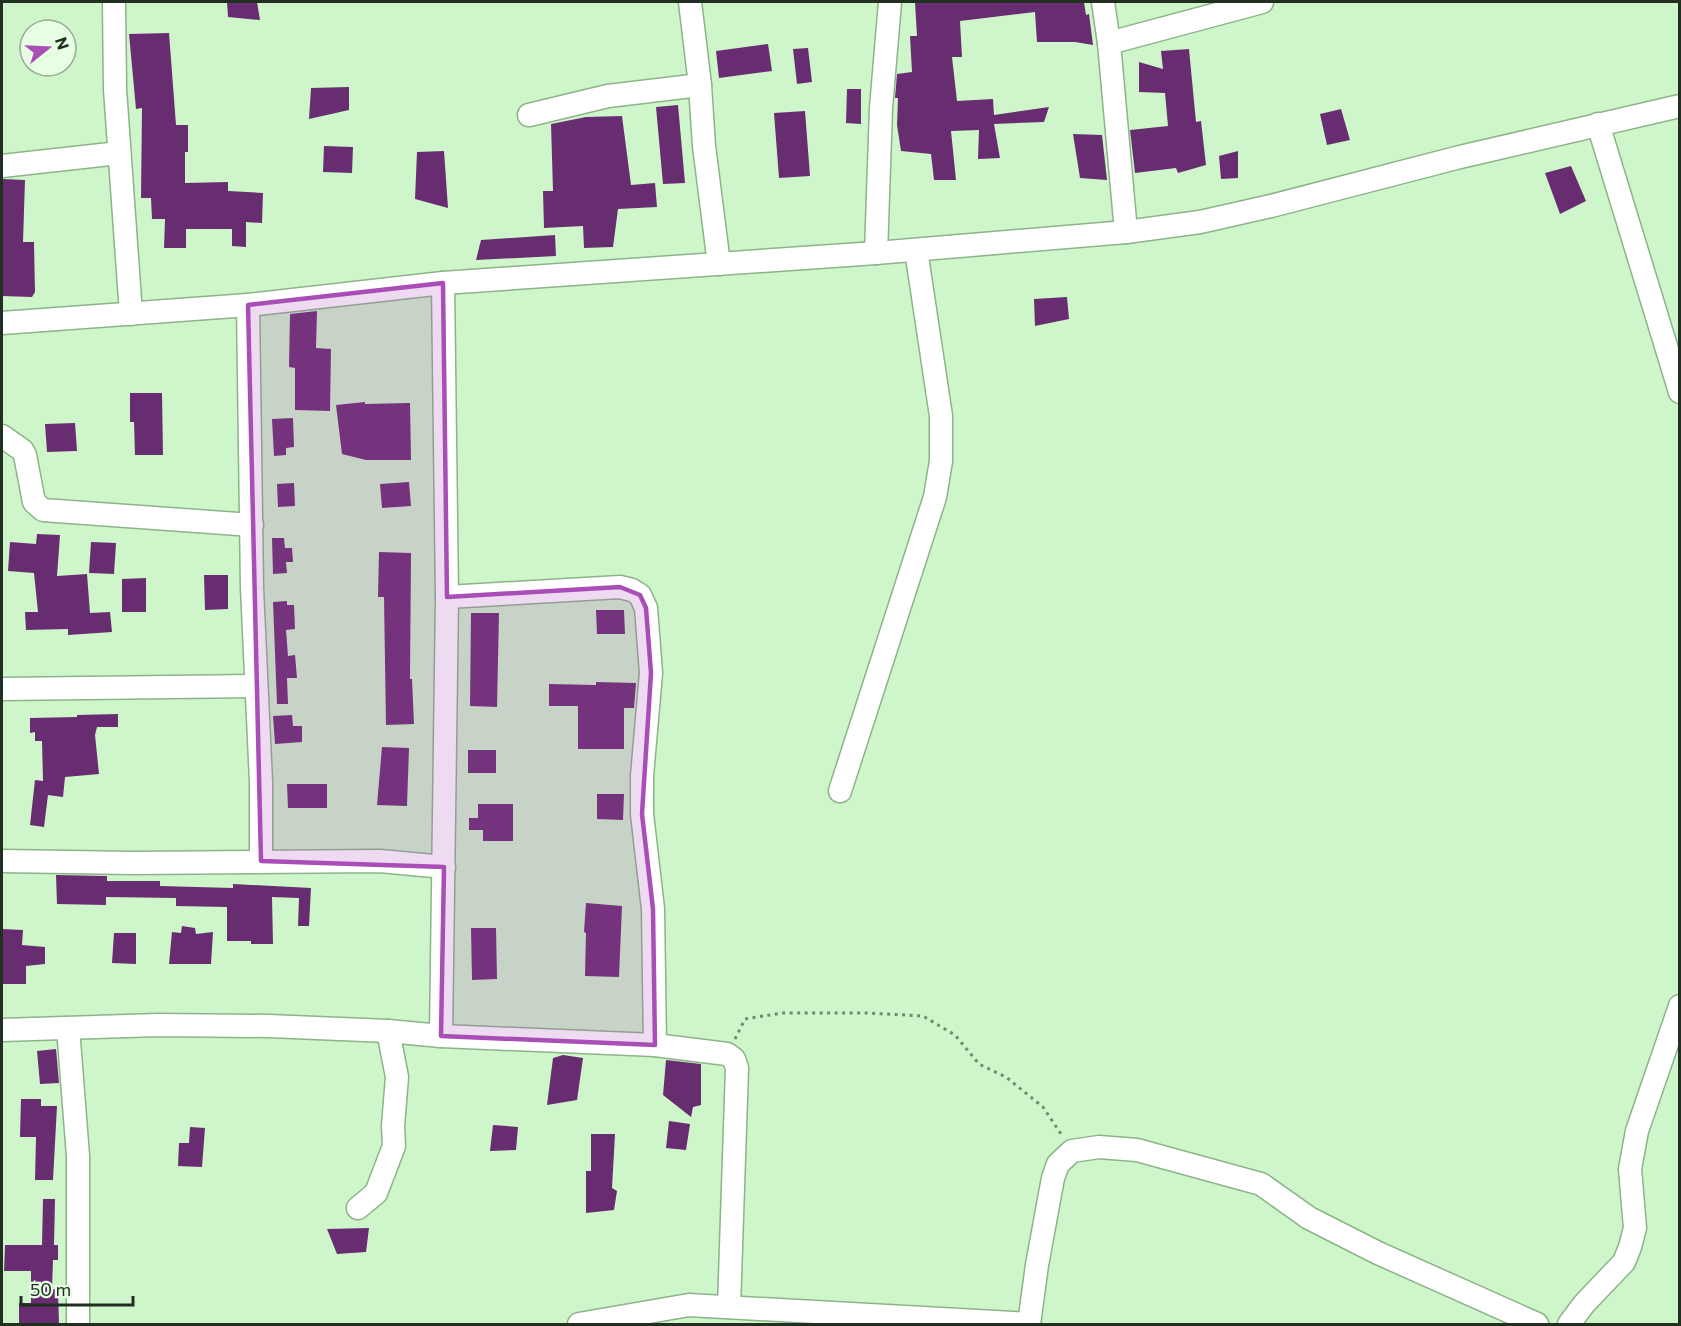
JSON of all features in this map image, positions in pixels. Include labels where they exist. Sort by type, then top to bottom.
[{"type":"street","points":[[114,2],[115,89],[131,314]]},
{"type":"street","points":[[690,2],[700,85],[704,146],[719,264]]},
{"type":"street","points":[[876,253],[881,108],[890,2]]},
{"type":"street","points":[[1103,2],[1109,43],[1126,232]]},
{"type":"street","points":[[1109,43],[1262,2]]},
{"type":"street","points":[[529,115],[608,96],[700,85]]},
{"type":"street","points":[[2,324],[248,305],[443,284],[916,250],[1126,232],[1200,222],[1271,206],[1598,124],[1680,106]]},
{"type":"street","points":[[1598,124],[1674,352],[1680,392]]},
{"type":"street","points":[[2,166],[119,153]]},
{"type":"street","points":[[840,791],[935,497],[941,461],[941,416],[916,250]]},
{"type":"street","points":[[441,1036],[447,597],[443,284]]},
{"type":"street","points":[[248,305],[255,686],[261,782],[261,861]]},
{"type":"street","points":[[2,436],[22,450],[25,455],[34,502],[44,510],[252,525]]},
{"type":"street","points":[[447,597],[620,587],[640,595],[646,608],[651,673],[642,776],[642,814],[653,909],[655,1046]]},
{"type":"street","points":[[2,689],[255,686]]},
{"type":"street","points":[[2,861],[133,863],[380,861],[444,867]]},
{"type":"street","points":[[1569,1324],[1584,1304],[1624,1262],[1630,1247],[1635,1228],[1629,1169],[1637,1131],[1679,1010]]},
{"type":"street","points":[[2,1030],[158,1024],[269,1026],[655,1046],[728,1054],[734,1059],[737,1068],[729,1307]]},
{"type":"street","points":[[68,1028],[78,1156],[78,1324]]},
{"type":"street","points":[[358,1208],[376,1193],[394,1146],[393,1126],[397,1077],[388,1031]]},
{"type":"street","points":[[579,1324],[689,1305],[1029,1324],[1053,1178],[1058,1164],[1072,1151],[1099,1147],[1137,1150],[1261,1184],[1309,1218],[1378,1253],[1537,1324]]},
{"type":"path","points":[[728,1054],[745,1019],[782,1013],[868,1013],[923,1016],[955,1035],[978,1064],[1006,1077],[1042,1107],[1072,1151]]},
{"type":"highlighted area","points":[[443,283],[447,597],[620,587],[640,595],[646,608],[651,673],[642,814],[653,909],[655,1045],[441,1036],[444,867],[261,861],[248,305]]},
{"type":"building","points":[[227,2],[257,2],[260,20],[228,17]]},
{"type":"building","points":[[915,2],[1084,2],[1086,15],[1089,14],[1093,45],[1075,42],[1037,42],[1035,12],[960,21],[962,57],[952,57],[957,101],[993,99],[994,115],[1049,107],[1044,122],[994,124],[1000,158],[978,159],[979,130],[951,131],[956,180],[934,180],[931,154],[901,151],[897,125],[898,98],[895,98],[897,74],[912,72],[910,36],[917,36]]},
{"type":"building","points":[[169,33],[176,125],[188,125],[185,183],[228,182],[228,191],[263,193],[262,223],[246,222],[246,247],[232,246],[232,229],[186,229],[186,248],[164,248],[165,219],[152,219],[151,198],[141,198],[142,108],[136,109],[129,34]]},
{"type":"building","points":[[768,44],[772,71],[719,78],[716,51]]},
{"type":"building","points":[[808,48],[812,82],[797,84],[793,49]]},
{"type":"building","points":[[1189,49],[1196,122],[1201,121],[1206,165],[1178,173],[1176,168],[1135,173],[1130,130],[1168,126],[1165,93],[1139,92],[1139,62],[1163,69],[1161,51]]},
{"type":"building","points":[[349,87],[349,110],[309,119],[311,88]]},
{"type":"building","points":[[847,89],[861,89],[861,124],[846,123]]},
{"type":"building","points":[[678,105],[685,183],[663,184],[656,107]]},
{"type":"building","points":[[1341,109],[1350,140],[1327,145],[1320,114]]},
{"type":"building","points":[[805,111],[810,176],[779,178],[774,113]]},
{"type":"building","points":[[622,116],[631,185],[655,183],[657,207],[618,209],[613,247],[584,248],[583,226],[544,228],[543,191],[553,191],[551,124],[586,117]]},
{"type":"building","points":[[1073,134],[1102,135],[1107,180],[1080,178]]},
{"type":"building","points":[[324,146],[353,147],[352,173],[323,172]]},
{"type":"building","points":[[444,151],[448,208],[415,199],[417,152]]},
{"type":"building","points":[[1238,151],[1238,178],[1221,179],[1219,156]]},
{"type":"building","points":[[1571,166],[1586,201],[1560,214],[1545,173]]},
{"type":"building","points":[[2,179],[25,180],[23,242],[34,242],[35,292],[32,297],[2,296]]},
{"type":"building","points":[[555,235],[556,256],[476,260],[481,240]]},
{"type":"building","points":[[1067,297],[1069,319],[1035,326],[1034,299]]},
{"type":"building","points":[[317,311],[316,348],[331,349],[330,411],[295,410],[295,368],[289,367],[290,314]]},
{"type":"building","points":[[130,393],[162,393],[163,455],[135,455],[134,422],[130,422]]},
{"type":"building","points":[[365,402],[365,404],[410,403],[411,460],[366,460],[342,454],[336,405]]},
{"type":"building","points":[[293,418],[294,447],[286,448],[286,455],[274,456],[272,419]]},
{"type":"building","points":[[75,423],[77,451],[47,452],[45,424]]},
{"type":"building","points":[[409,482],[411,506],[382,508],[380,484]]},
{"type":"building","points":[[294,483],[295,506],[278,507],[277,484]]},
{"type":"building","points":[[37,534],[60,535],[57,576],[87,574],[90,613],[110,612],[112,632],[68,635],[68,629],[26,630],[25,612],[38,612],[34,573],[8,571],[10,542],[36,544]]},
{"type":"building","points":[[272,538],[284,538],[285,548],[292,548],[293,562],[286,562],[287,573],[273,574]]},
{"type":"building","points":[[91,542],[116,543],[114,574],[89,573]]},
{"type":"building","points":[[379,552],[411,553],[410,679],[412,679],[414,724],[386,725],[384,597],[378,597]]},
{"type":"building","points":[[204,575],[228,575],[228,609],[205,610]]},
{"type":"building","points":[[146,578],[146,612],[122,612],[122,579]]},
{"type":"building","points":[[287,601],[287,605],[294,605],[295,629],[286,630],[288,656],[295,655],[297,678],[287,678],[288,704],[277,704],[273,602]]},
{"type":"building","points":[[596,610],[624,610],[625,634],[597,634]]},
{"type":"building","points":[[471,613],[499,613],[497,707],[470,706]]},
{"type":"building","points":[[596,682],[636,683],[634,708],[624,708],[624,749],[578,749],[578,706],[549,706],[549,684],[596,685]]},
{"type":"building","points":[[118,714],[118,727],[97,727],[95,735],[99,774],[65,777],[63,797],[48,795],[44,827],[30,825],[35,780],[43,781],[42,741],[35,741],[35,732],[30,733],[30,718]]},
{"type":"building","points":[[292,715],[293,726],[302,726],[302,742],[275,744],[273,716]]},
{"type":"building","points":[[382,747],[409,748],[407,806],[377,805]]},
{"type":"building","points":[[468,750],[496,750],[496,773],[468,773]]},
{"type":"building","points":[[287,784],[327,784],[327,808],[288,808]]},
{"type":"building","points":[[597,794],[624,794],[623,820],[597,819]]},
{"type":"building","points":[[478,804],[513,804],[513,841],[483,841],[483,830],[469,830],[469,818],[478,818]]},
{"type":"building","points":[[56,875],[107,876],[107,881],[160,881],[160,886],[233,888],[233,884],[311,888],[309,926],[298,926],[299,898],[272,897],[273,944],[227,941],[227,907],[176,906],[176,898],[106,897],[106,905],[57,904]]},
{"type":"building","points":[[586,903],[622,906],[619,977],[585,976]]},
{"type":"building","points":[[182,926],[195,928],[196,934],[213,932],[211,964],[169,964],[172,932],[181,933]]},
{"type":"building","points":[[471,928],[496,928],[497,979],[472,980]]},
{"type":"building","points":[[2,929],[23,930],[22,945],[45,947],[45,964],[26,966],[26,984],[2,984]]},
{"type":"building","points":[[114,933],[136,933],[136,964],[112,963]]},
{"type":"building","points":[[56,1049],[59,1083],[40,1084],[37,1051]]},
{"type":"building","points":[[563,1055],[583,1058],[577,1100],[547,1105],[553,1058]]},
{"type":"building","points":[[666,1060],[701,1064],[701,1105],[693,1107],[691,1117],[663,1095]]},
{"type":"building","points":[[21,1099],[41,1099],[41,1106],[57,1106],[53,1180],[35,1180],[36,1137],[20,1137]]},
{"type":"building","points":[[669,1121],[690,1124],[686,1150],[666,1148]]},
{"type":"building","points":[[493,1125],[518,1127],[516,1150],[490,1151]]},
{"type":"building","points":[[190,1127],[205,1128],[202,1167],[178,1166],[179,1143],[189,1143]]},
{"type":"building","points":[[591,1134],[615,1134],[612,1188],[617,1191],[614,1210],[586,1213],[586,1171],[591,1171]]},
{"type":"building","points":[[43,1199],[55,1199],[54,1245],[58,1245],[58,1260],[53,1260],[52,1289],[58,1289],[59,1324],[19,1324],[19,1303],[31,1303],[31,1271],[4,1271],[5,1245],[42,1245]]},
{"type":"building","points":[[369,1228],[366,1252],[337,1254],[327,1229]]}]
